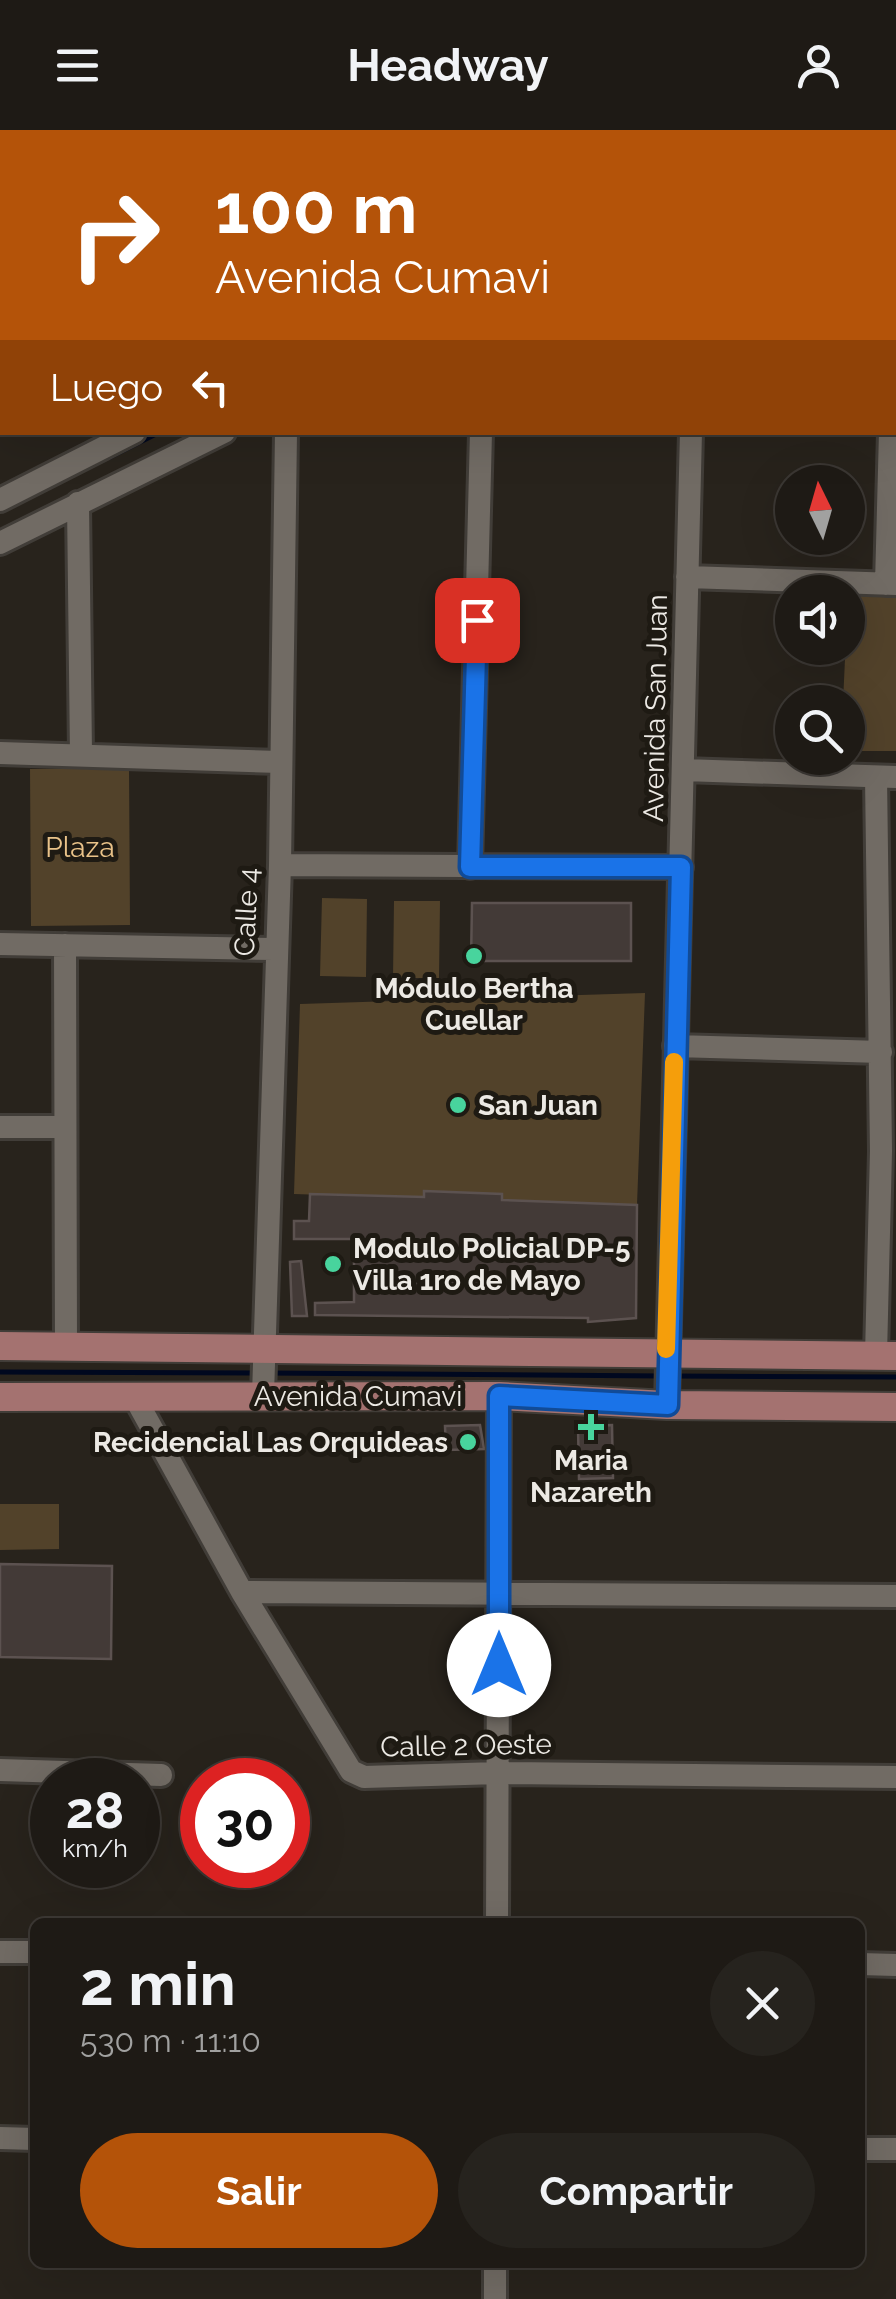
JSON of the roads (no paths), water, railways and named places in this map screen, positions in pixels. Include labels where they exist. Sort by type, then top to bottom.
[{"type":"main road","name":"Avenida Cumavi","points":[[0,1346],[66,1346],[499,1396],[896,1407]]},
{"type":"main road","name":"Avenida Cumavi","points":[[0,1398],[134,1396],[262,1370],[886,1355]]},
{"type":"street","points":[[0,500],[129,435]]},
{"type":"street","points":[[0,543],[218,435]]},
{"type":"street","name":"Calle 4","points":[[262,1370],[274,949],[280,865],[286,435]]},
{"type":"street","points":[[470,867],[481,435]]},
{"type":"street","name":"Avenida San Juan","points":[[667,1400],[690,435]]},
{"type":"street","points":[[687,578],[891,584],[890,435]]},
{"type":"street","points":[[78,503],[81,754]]},
{"type":"street","points":[[0,753],[280,762]]},
{"type":"street","points":[[684,770],[886,777],[888,961],[881,1052],[889,1151],[886,1355]]},
{"type":"street","points":[[280,865],[681,867]]},
{"type":"street","points":[[0,944],[274,949]]},
{"type":"street","points":[[65,945],[66,1346]]},
{"type":"street","points":[[675,1046],[881,1052]]},
{"type":"street","points":[[0,1127],[64,1128]]},
{"type":"street","name":"Calle 2 Oeste","points":[[134,1396],[242,1592],[351,1771],[364,1777],[498,1773],[896,1777]]},
{"type":"street","points":[[497,1918],[499,1396]]},
{"type":"street","points":[[242,1592],[896,1596]]},
{"type":"street","points":[[0,1770],[161,1775]]},
{"type":"street","points":[[0,1952],[30,1952]]},
{"type":"street","points":[[865,1964],[896,1965]]},
{"type":"street","points":[[0,2138],[30,2138]]},
{"type":"street","points":[[865,2149],[896,2149]]},
{"type":"street","points":[[495,2268],[495,2299]]},
{"type":"waterway","points":[[110,457],[154,435]]},
{"type":"waterway","points":[[0,1372],[257,1373]]},
{"type":"waterway","points":[[268,1373],[662,1376]]},
{"type":"waterway","points":[[673,1376],[896,1377]]},
{"type":"place","name":"Módulo Bertha Cuellar","points":[[474,956]]},
{"type":"place","name":"San Juan","points":[[458,1105]]},
{"type":"place","name":"Modulo Policial DP-5 Villa 1ro de Mayo","points":[[333,1264]]},
{"type":"place","name":"Maria Nazareth","points":[[591,1427]]},
{"type":"place","name":"Recidencial Las Orquideas","points":[[468,1442]]},
{"type":"park label","name":"Plaza","points":[[80,847]]}]
